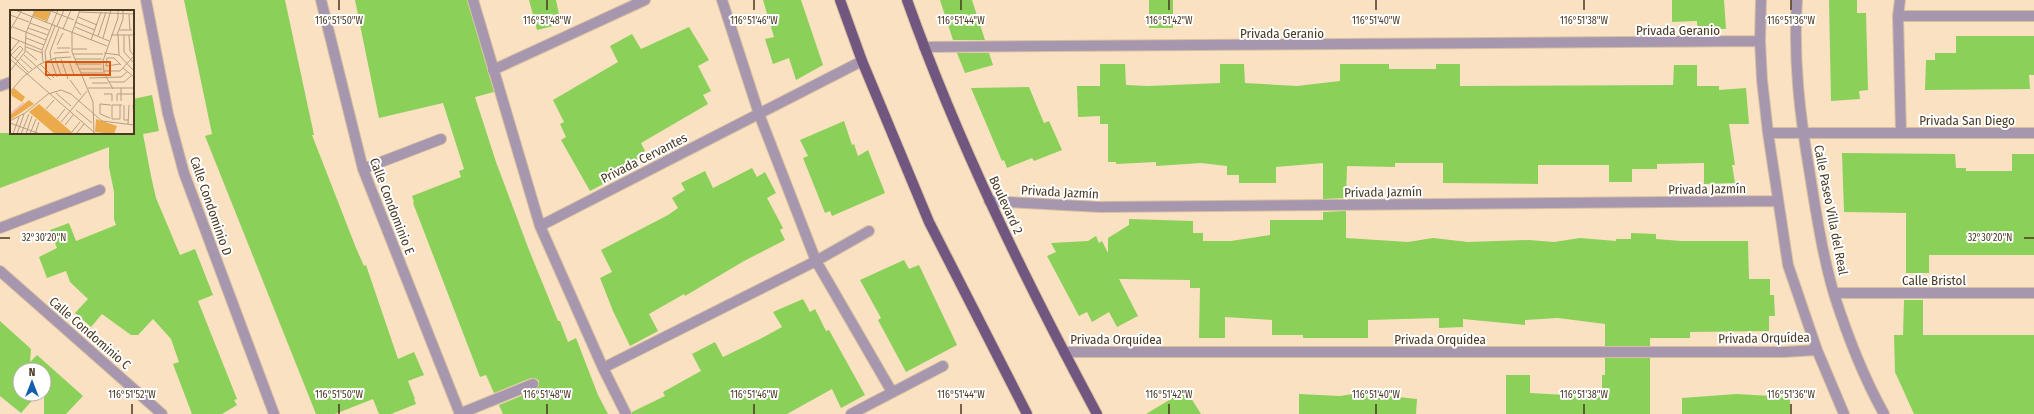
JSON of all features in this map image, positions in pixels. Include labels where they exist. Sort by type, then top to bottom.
[{"type":"main road","points":[[840,0],[862,61],[929,222],[1027,414]]},
{"type":"main road","name":"Boulevard 2","points":[[907,0],[924,47],[989,202],[1064,352],[1097,414]]},
{"type":"street","name":"Calle Condominio D","points":[[146,0],[168,114],[184,173],[274,414]]},
{"type":"street","name":"Calle Condominio E","points":[[321,0],[363,169],[460,414]]},
{"type":"street","points":[[473,0],[540,226],[603,368],[626,414]]},
{"type":"street","points":[[493,70],[645,0]]},
{"type":"street","points":[[722,0],[759,114],[816,260],[892,392]]},
{"type":"street","points":[[1761,0],[1760,41],[1768,133],[1788,265],[1817,350],[1844,414]]},
{"type":"street","name":"Calle Paseo Villa del Real","points":[[1797,0],[1796,71],[1803,134],[1815,205],[1834,293],[1855,355],[1884,414]]},
{"type":"street","name":"Privada San Diego","points":[[1900,0],[1898,16],[1901,133]]},
{"type":"street","points":[[1898,16],[2034,16]]},
{"type":"street","name":"Privada Geranio","points":[[924,47],[1760,41]]},
{"type":"street","name":"Privada Cervantes","points":[[540,226],[862,61]]},
{"type":"street","points":[[0,86],[10,82]]},
{"type":"street","name":"Privada San Diego","points":[[1768,133],[2034,133]]},
{"type":"street","points":[[363,169],[441,139]]},
{"type":"street","points":[[0,228],[100,190]]},
{"type":"street","name":"Privada Jazmín","points":[[989,202],[1100,207],[1778,201]]},
{"type":"street","points":[[603,368],[816,260],[869,231]]},
{"type":"street","name":"Calle Condominio C","points":[[0,271],[162,414]]},
{"type":"street","name":"Calle Bristol","points":[[1834,293],[2034,293]]},
{"type":"street","name":"Privada Orquídea","points":[[1064,352],[1784,352],[1817,350]]},
{"type":"street","points":[[851,414],[943,366]]},
{"type":"street","points":[[460,414],[533,384]]},
{"type":"building","points":[[184,0],[285,0],[314,135],[312,135],[356,248],[364,266],[366,265],[398,359],[414,352],[424,375],[408,381],[416,404],[391,414],[379,414],[373,399],[335,414],[316,414],[205,136],[212,134]]},
{"type":"building","points":[[355,0],[467,0],[494,92],[475,97],[496,162],[529,250],[558,321],[560,321],[568,342],[576,338],[598,395],[608,414],[503,414],[499,405],[536,390],[539,385],[539,381],[531,378],[494,393],[486,375],[480,377],[413,203],[412,196],[461,177],[459,171],[464,169],[443,103],[379,118]]},
{"type":"building","points":[[529,0],[556,0],[561,24],[537,30]]},
{"type":"building","points":[[763,0],[801,0],[823,65],[796,80],[789,58],[773,64],[765,39],[774,37]]},
{"type":"building","points":[[940,0],[972,0],[985,40],[953,40]]},
{"type":"building","points":[[1149,0],[1173,0],[1173,28],[1149,28]]},
{"type":"building","points":[[1672,0],[1724,0],[1726,29],[1697,29],[1697,21],[1672,22]]},
{"type":"building","points":[[1829,0],[1857,0],[1857,13],[1866,13],[1868,90],[1859,91],[1860,99],[1831,101]]},
{"type":"building","points":[[689,27],[709,60],[698,66],[711,91],[703,95],[708,104],[641,143],[645,151],[636,156],[638,159],[635,161],[636,163],[607,178],[609,181],[590,191],[561,140],[566,137],[560,124],[564,122],[553,100],[618,62],[610,46],[632,34],[641,49]]},
{"type":"building","points":[[1956,36],[2034,36],[2034,75],[2029,75],[2030,89],[1925,90],[1926,60],[1935,60],[1935,53],[1956,53]]},
{"type":"building","points":[[957,53],[989,53],[993,65],[965,73]]},
{"type":"building","points":[[1100,64],[1125,64],[1126,85],[1149,86],[1220,83],[1220,64],[1244,64],[1245,83],[1297,86],[1340,81],[1340,64],[1389,64],[1389,69],[1436,69],[1436,64],[1460,64],[1460,86],[1673,85],[1674,65],[1697,65],[1697,86],[1719,86],[1719,90],[1746,88],[1749,124],[1729,124],[1735,165],[1732,165],[1735,183],[1704,184],[1704,163],[1657,164],[1657,169],[1632,169],[1632,182],[1609,182],[1609,165],[1538,165],[1538,184],[1443,183],[1443,163],[1395,163],[1395,167],[1347,166],[1346,198],[1323,199],[1323,163],[1276,167],[1276,183],[1239,183],[1239,175],[1227,175],[1227,166],[1201,163],[1156,166],[1156,162],[1116,164],[1116,162],[1108,162],[1108,124],[1100,124],[1100,116],[1078,117],[1077,86],[1100,86]]},
{"type":"building","points":[[1029,87],[1044,123],[1049,121],[1062,150],[1034,161],[1032,158],[1007,168],[1004,160],[1002,161],[971,88]]},
{"type":"building","points":[[152,95],[159,131],[143,134],[156,198],[180,255],[195,249],[213,295],[198,301],[237,399],[234,400],[237,405],[222,414],[192,414],[173,364],[179,362],[171,339],[153,319],[138,335],[131,335],[102,314],[91,327],[75,313],[88,299],[70,282],[66,271],[47,278],[39,257],[57,248],[50,230],[69,223],[76,241],[116,225],[114,219],[114,192],[109,167],[109,147],[0,188],[0,133],[134,134],[134,99]]},
{"type":"building","points":[[844,121],[852,145],[854,144],[858,156],[868,150],[885,193],[832,216],[830,211],[825,213],[803,158],[808,156],[800,140]]},
{"type":"building","points":[[1842,153],[1955,154],[1956,168],[1966,168],[1966,171],[2012,171],[2012,154],[2034,154],[2034,255],[1929,255],[1929,273],[1906,273],[1906,213],[1844,212]]},
{"type":"building","points":[[752,168],[757,177],[765,172],[776,193],[767,198],[783,228],[780,230],[785,240],[744,261],[685,296],[684,294],[649,314],[658,331],[630,346],[613,311],[600,278],[612,272],[601,250],[668,215],[678,208],[672,198],[685,190],[681,183],[705,171],[713,188]]},
{"type":"building","points":[[1346,211],[1346,238],[1408,242],[1433,238],[1468,242],[1529,240],[1554,242],[1580,238],[1616,241],[1616,239],[1631,239],[1631,233],[1656,234],[1656,239],[1681,241],[1748,241],[1749,279],[1770,279],[1770,295],[1774,295],[1775,316],[1769,316],[1769,331],[1690,332],[1690,338],[1650,338],[1650,346],[1605,346],[1605,324],[1558,318],[1525,320],[1525,325],[1463,319],[1463,327],[1439,328],[1439,318],[1368,320],[1368,338],[1303,338],[1303,335],[1272,335],[1272,320],[1225,317],[1225,338],[1199,338],[1200,288],[1190,288],[1190,280],[1119,279],[1138,316],[1117,327],[1109,312],[1092,322],[1087,312],[1079,316],[1047,256],[1056,252],[1051,243],[1088,241],[1096,236],[1099,243],[1102,241],[1108,253],[1108,238],[1129,225],[1129,219],[1193,221],[1193,233],[1203,233],[1203,241],[1231,241],[1270,235],[1270,220],[1323,220],[1323,212]]},
{"type":"building","points":[[904,260],[909,269],[919,265],[957,345],[906,372],[878,320],[881,318],[860,280]]},
{"type":"building","points":[[803,299],[810,312],[815,309],[826,331],[829,330],[865,395],[841,408],[832,389],[787,414],[632,414],[632,412],[665,396],[663,392],[701,371],[692,354],[715,342],[723,357],[760,339],[782,327],[773,312]]},
{"type":"building","points":[[1904,300],[1923,300],[1923,335],[2034,335],[2034,414],[1914,414],[1895,372],[1894,335],[1903,335]]},
{"type":"building","points":[[0,321],[31,349],[30,362],[12,362],[12,402],[31,402],[21,413],[0,396]]},
{"type":"building","points":[[37,355],[45,362],[30,362]]},
{"type":"building","points":[[1605,358],[1650,358],[1650,414],[1506,414],[1506,375],[1530,375],[1530,393],[1602,397],[1602,375],[1605,375]]},
{"type":"building","points":[[52,368],[83,396],[66,414],[44,414],[44,402],[52,402]]},
{"type":"building","points":[[1186,390],[1201,414],[1146,414]]},
{"type":"building","points":[[1360,393],[1417,399],[1416,414],[1299,414],[1299,394],[1340,396]]},
{"type":"building","points":[[1736,394],[1790,397],[1790,414],[1682,414],[1682,398]]}]
